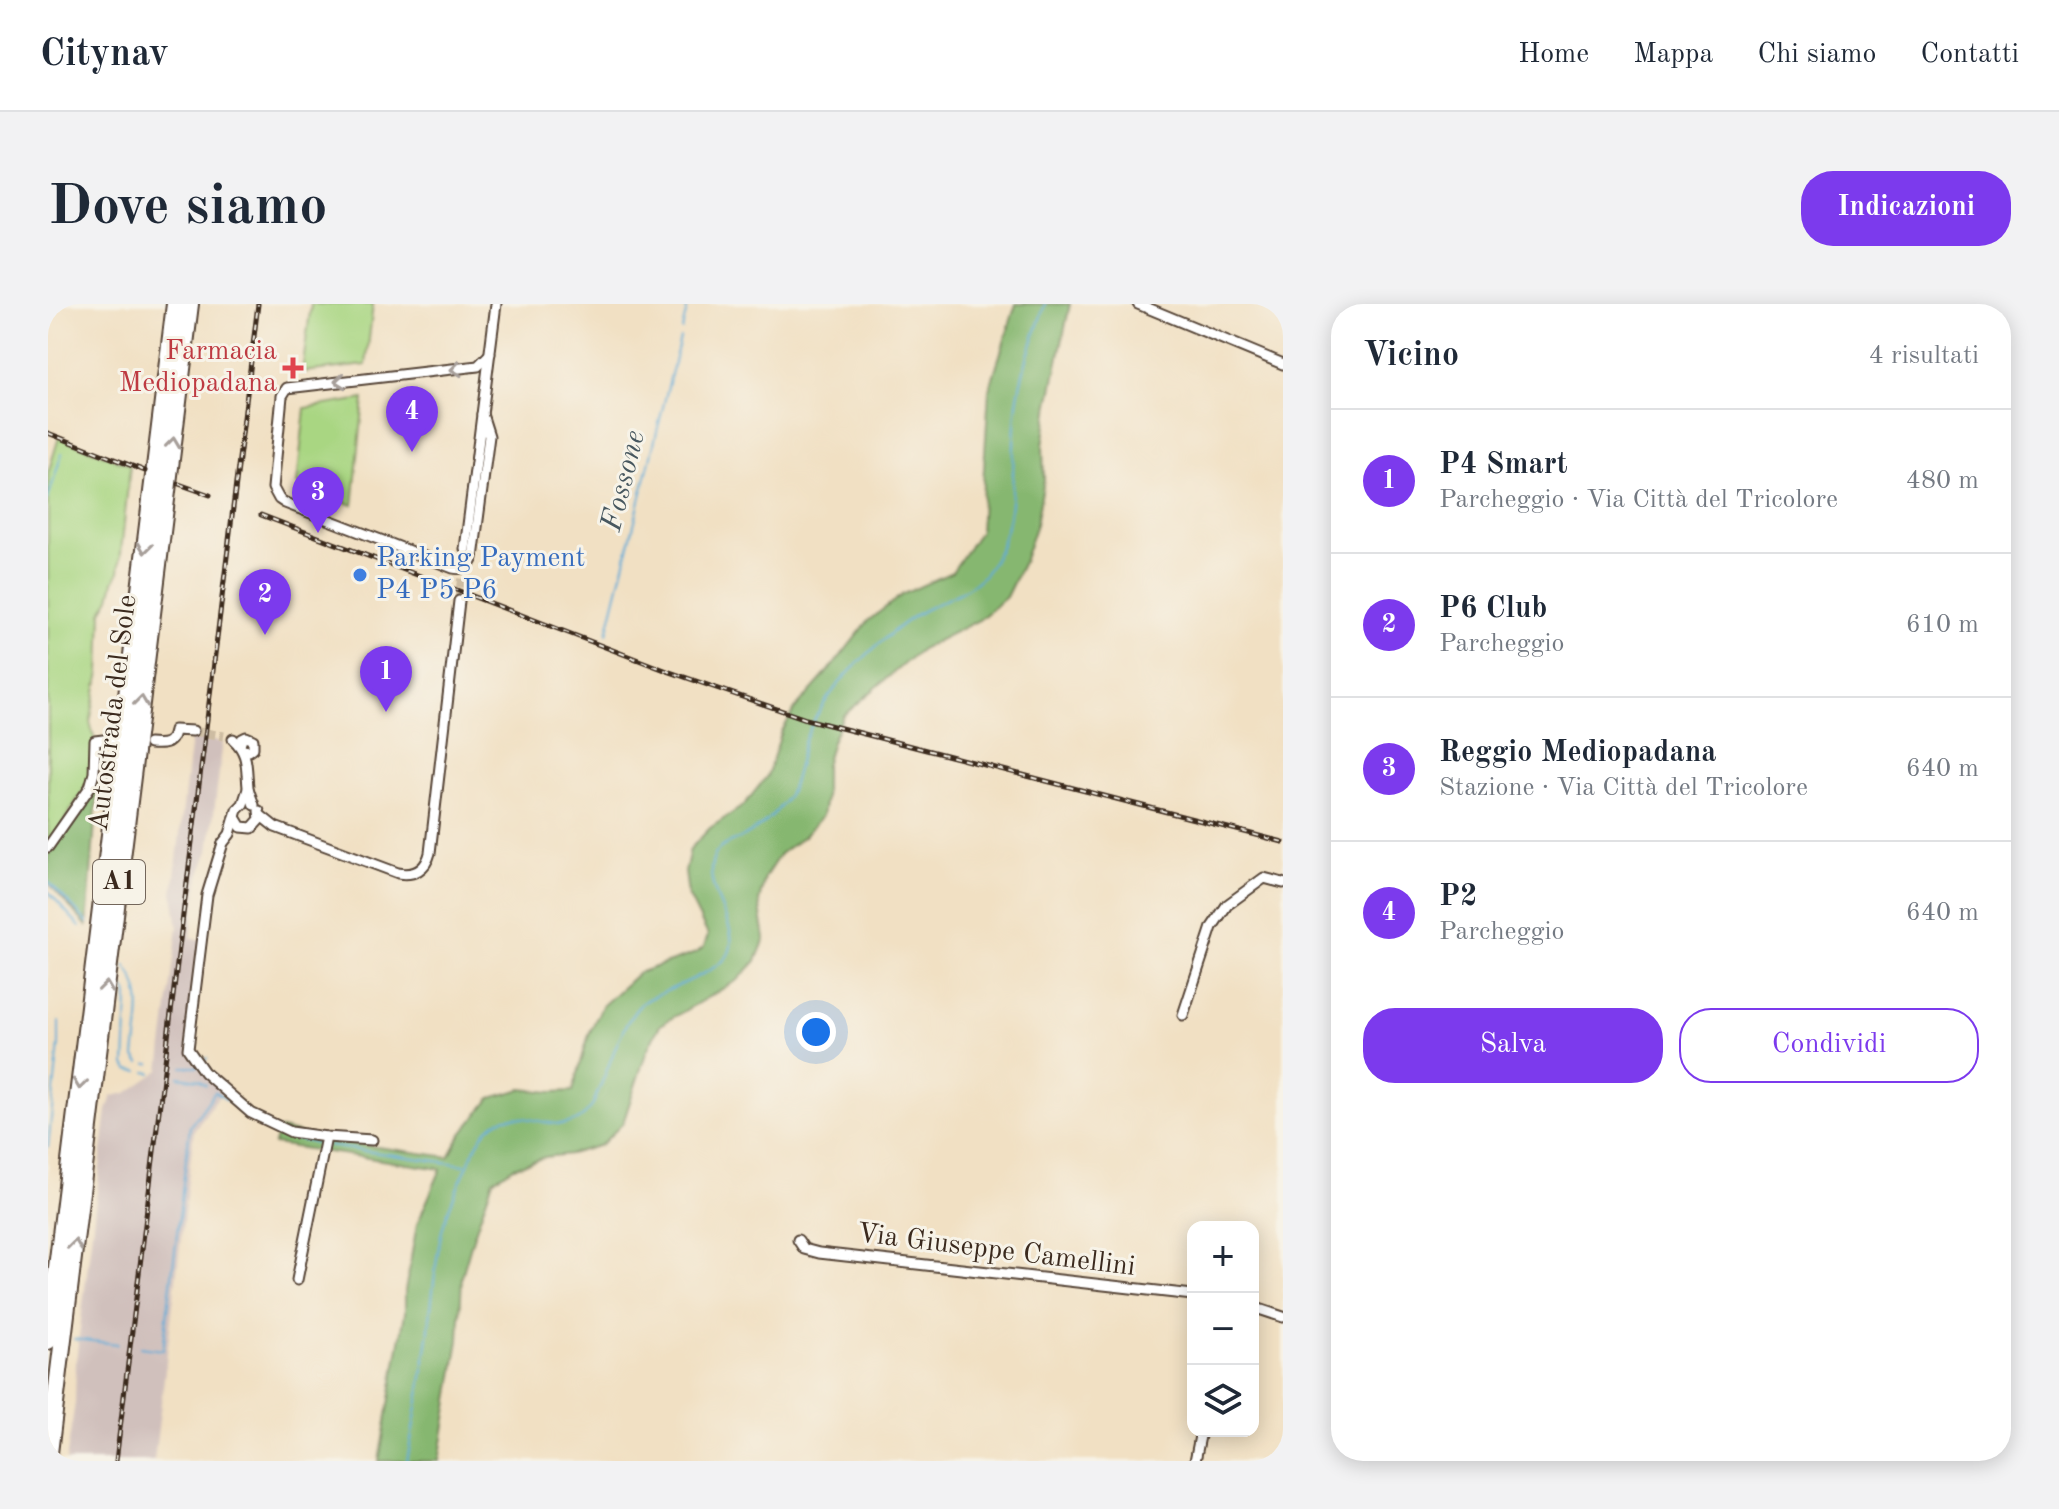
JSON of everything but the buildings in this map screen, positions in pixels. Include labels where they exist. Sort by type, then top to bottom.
[{"type":"highway","name":"Autostrada del Sole","points":[[48,1341],[175,304]]},
{"type":"highway","name":"Autostrada del Sole","points":[[48,1461],[190,304]]},
{"type":"street","points":[[465,549],[496,304]]},
{"type":"street","points":[[1138,304],[1283,364]]},
{"type":"street","points":[[482,414],[489,436],[474,553],[471,562],[464,567],[453,568],[285,503],[273,488],[282,396],[287,388],[478,366],[490,354]]},
{"type":"street","points":[[239,743],[247,762],[248,789],[254,805],[260,815],[275,827],[398,873],[416,872],[424,867],[430,853],[459,601]]},
{"type":"street","points":[[149,744],[168,743],[174,730],[193,731]]},
{"type":"street","points":[[48,847],[90,787],[94,773],[95,741],[111,739]]},
{"type":"street","points":[[248,789],[243,804],[237,810],[230,834],[223,843],[206,900],[188,1049],[204,1072],[251,1113],[291,1132],[372,1140]]},
{"type":"street","points":[[243,804],[254,805]]},
{"type":"street","points":[[230,834],[250,827],[260,815]]},
{"type":"street","points":[[235,817],[238,824],[250,827],[275,827]]},
{"type":"street","points":[[1183,1015],[1212,927],[1227,905],[1264,878],[1283,883]]},
{"type":"street","points":[[297,1280],[326,1137]]},
{"type":"street","name":"Via Giuseppe Camellini","points":[[798,1240],[804,1249],[819,1253],[1187,1294]]},
{"type":"street","points":[[1259,1309],[1283,1317]]},
{"type":"street","points":[[1195,1461],[1200,1437]]},
{"type":"shaded area","points":[[191,738],[223,742],[209,851],[199,875],[191,938],[204,940],[192,1048],[226,1086],[194,1130],[154,1461],[66,1461],[107,1110],[112,1096],[127,1093],[160,1070],[178,927],[173,894]]},
{"type":"green space","points":[[311,304],[373,304],[366,365],[302,372]]},
{"type":"green space","points":[[1016,304],[1070,304],[1049,404],[1043,446],[1044,480],[1036,524],[1023,562],[1006,597],[979,620],[921,649],[843,716],[825,765],[822,816],[804,836],[780,854],[765,877],[759,901],[765,939],[756,961],[738,980],[660,1025],[647,1050],[623,1123],[601,1145],[514,1167],[493,1180],[462,1276],[459,1340],[439,1461],[379,1461],[417,1224],[441,1169],[274,1144],[277,1133],[280,1129],[326,1140],[449,1157],[461,1135],[491,1098],[522,1089],[573,1091],[589,1034],[602,1006],[638,973],[696,953],[704,947],[708,935],[688,895],[685,872],[690,849],[710,828],[743,806],[767,776],[782,731],[795,709],[869,620],[903,594],[952,572],[980,531],[989,390]]},
{"type":"green space","points":[[364,399],[353,505],[297,484],[305,408]]},
{"type":"green space","points":[[59,437],[130,465],[119,572],[102,611],[100,672],[90,722],[95,741],[94,773],[48,847],[48,473]]},
{"type":"green space","points":[[98,783],[87,926],[48,882],[48,855]]},
{"type":"waterway","name":"Fossone","points":[[682,330],[688,304]]},
{"type":"waterway","points":[[407,1461],[426,1353],[441,1235],[452,1200],[479,1141],[500,1120],[513,1117],[553,1124],[566,1124],[579,1119],[593,1105],[621,1034],[641,1004],[704,974],[725,959],[731,948],[731,936],[712,882],[711,868],[717,851],[759,827],[785,801],[810,727],[832,692],[850,671],[905,622],[976,582],[989,568],[999,549],[1010,509],[1019,390],[1045,304]]},
{"type":"waterway","name":"Fossone","points":[[607,634],[680,338]]},
{"type":"waterway","points":[[48,499],[62,453]]},
{"type":"waterway","points":[[48,881],[88,923]]},
{"type":"waterway","points":[[48,891],[80,927]]},
{"type":"waterway","points":[[125,965],[137,987],[139,998],[135,1057],[140,1063]]},
{"type":"waterway","points":[[123,986],[128,998],[125,1065],[128,1070],[139,1071]]},
{"type":"waterway","points":[[48,1147],[59,1022]]},
{"type":"waterway","points":[[202,1063],[208,1058]]},
{"type":"waterway","points":[[183,1067],[197,1067]]},
{"type":"waterway","points":[[146,1072],[152,1073]]},
{"type":"waterway","points":[[179,1077],[199,1080],[206,1085]]},
{"type":"waterway","points":[[140,1347],[163,1350],[190,1126],[215,1092],[239,1108]]},
{"type":"waterway","points":[[275,1129],[283,1137],[321,1144]]},
{"type":"waterway","points":[[329,1146],[465,1165]]},
{"type":"waterway","points":[[74,1339],[118,1344]]},
{"type":"tunnel","points":[[459,601],[465,549]]},
{"type":"tunnel","points":[[193,731],[224,736]]},
{"type":"railway","points":[[116,1461],[258,304]]},
{"type":"railway","points":[[48,433],[145,471]]},
{"type":"railway","points":[[179,484],[210,495]]},
{"type":"railway","points":[[261,515],[670,672],[806,719],[1283,842]]},
{"type":"place","name":"Farmacia Mediopadana","points":[[293,368]]},
{"type":"place","name":"P2","points":[[412,452]]},
{"type":"place","name":"Reggio Mediopadana","points":[[318,533]]},
{"type":"place","name":"Parking Payment P4 P5 P6","points":[[360,575]]},
{"type":"place","name":"P6 Club","points":[[265,635]]},
{"type":"place","name":"P4 Smart","points":[[386,712]]}]
